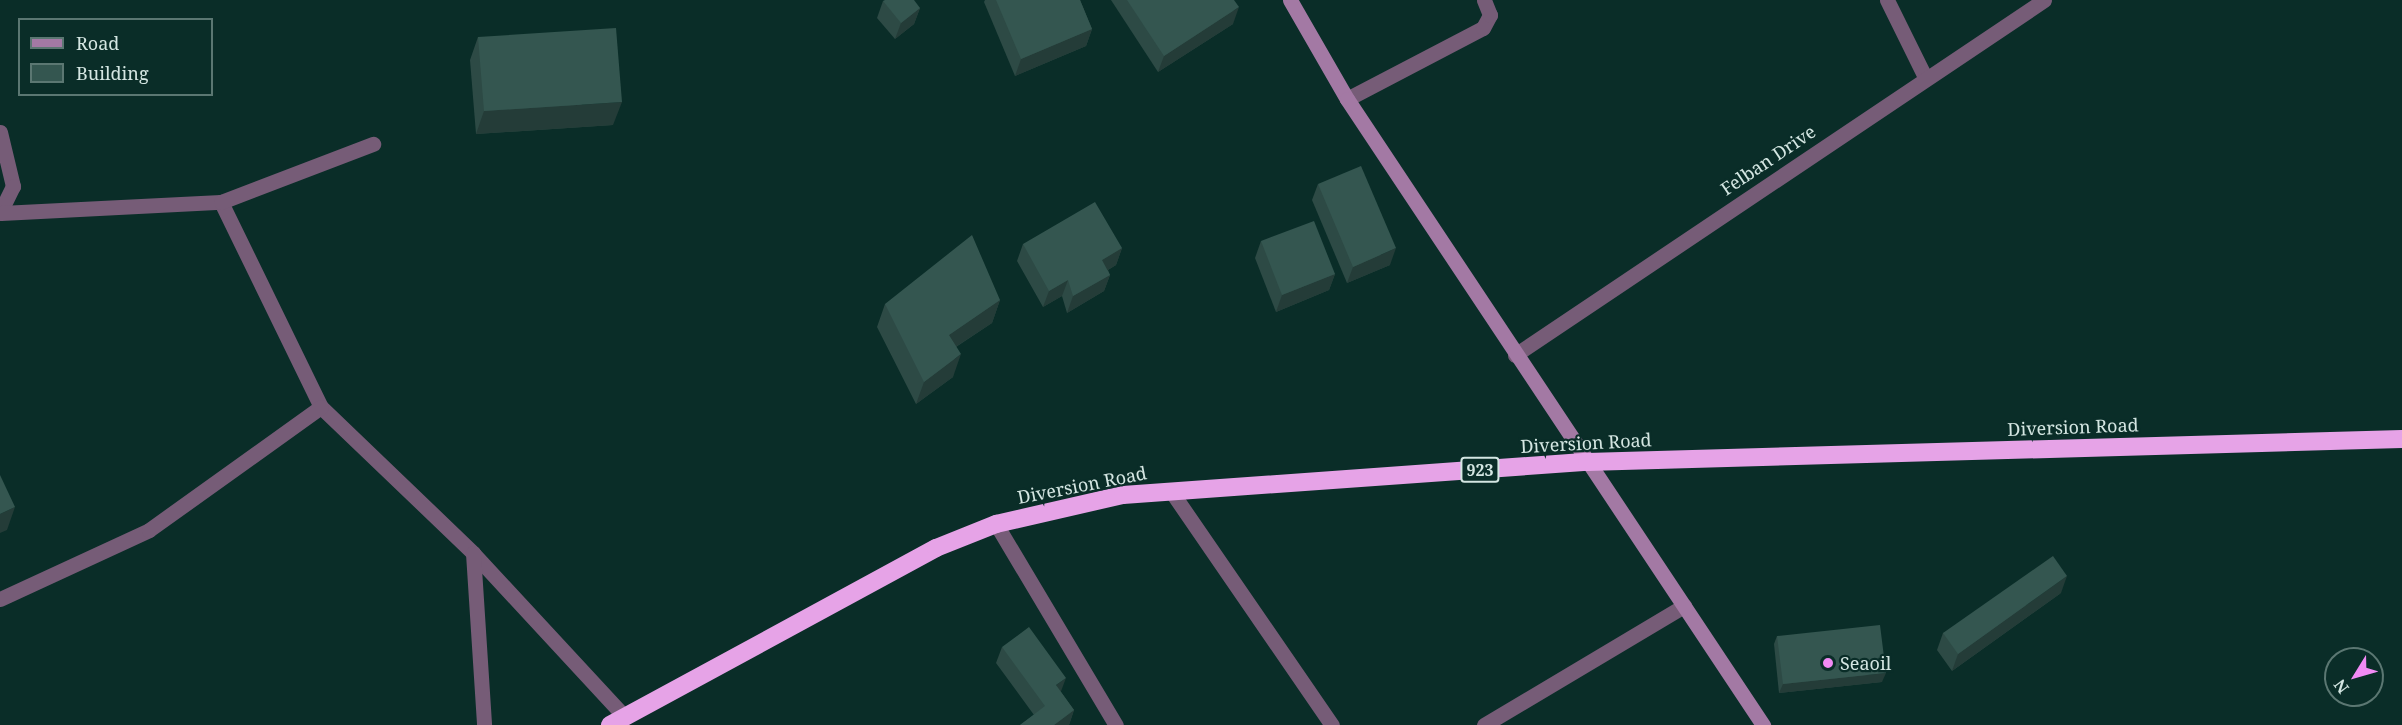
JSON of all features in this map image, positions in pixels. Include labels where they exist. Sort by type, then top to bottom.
[{"type":"highway","name":"Diversion Road","points":[[618,721],[916,558],[996,524],[1070,505],[1170,491],[1587,462],[2402,439]]},
{"type":"street","points":[[1290,0],[1347,99],[1763,725]]},
{"type":"street","points":[[1347,99],[1484,28],[1490,15],[1484,0]]},
{"type":"street","points":[[1887,0],[1925,77]]},
{"type":"street","name":"Felban Drive","points":[[1515,355],[1925,77],[2044,0]]},
{"type":"street","points":[[0,132],[13,186],[1,213],[221,202],[374,144]]},
{"type":"street","points":[[221,202],[321,407],[473,554],[618,721]]},
{"type":"street","points":[[0,599],[149,530],[321,407]]},
{"type":"street","points":[[1170,491],[1332,725]]},
{"type":"street","points":[[996,524],[1116,725]]},
{"type":"street","points":[[473,554],[484,725]]},
{"type":"street","points":[[1484,725],[1684,606]]},
{"type":"building","points":[[914,0],[920,8],[901,23],[883,1]]},
{"type":"building","points":[[996,0],[1080,0],[1092,29],[1021,59]]},
{"type":"building","points":[[1127,0],[1234,0],[1239,7],[1164,56]]},
{"type":"building","points":[[616,28],[622,102],[484,111],[478,37]]},
{"type":"building","points":[[1361,166],[1396,248],[1353,267],[1318,184]]},
{"type":"building","points":[[1095,202],[1122,248],[1102,260],[1110,275],[1073,296],[1068,280],[1049,291],[1023,244]]},
{"type":"building","points":[[1314,221],[1335,274],[1282,295],[1261,241]]},
{"type":"building","points":[[972,235],[1000,300],[949,335],[961,354],[924,382],[885,304]]},
{"type":"building","points":[[0,475],[15,507],[0,514]]},
{"type":"building","points":[[2053,556],[2067,576],[1958,654],[1943,633]]},
{"type":"building","name":"Seaoil","points":[[1880,625],[1886,673],[1783,684],[1777,636]]},
{"type":"building","points":[[1029,627],[1066,678],[1056,685],[1074,710],[1054,725],[1020,725],[1045,706],[1002,647]]},
{"type":"place","name":"Seaoil","points":[[1828,663]]}]
